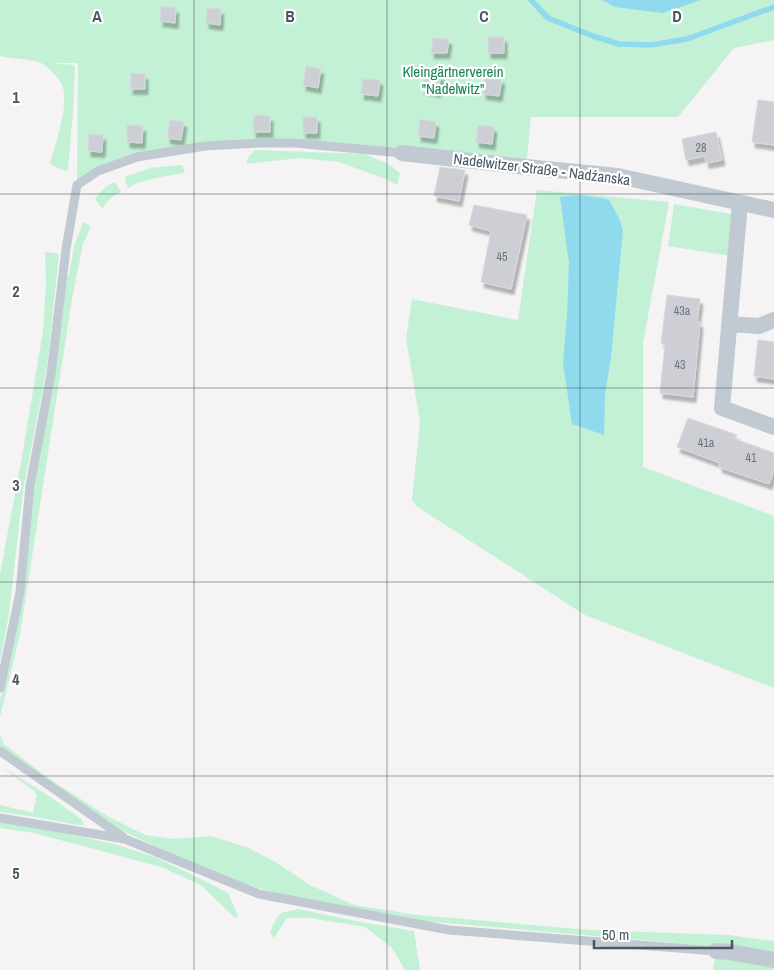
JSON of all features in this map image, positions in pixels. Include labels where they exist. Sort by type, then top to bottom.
[{"type":"street","name":"Nadelwitzer Straße - Nadźanska","points":[[402,153],[618,176],[774,210]]},
{"type":"street","points":[[740,203],[722,408],[774,427]]},
{"type":"street","points":[[729,324],[759,326],[774,320]]},
{"type":"street","points":[[716,952],[729,952],[774,960]]},
{"type":"lane","points":[[0,688],[20,592],[30,486],[50,374],[66,249],[77,185],[98,171],[137,157],[205,146],[295,143],[402,153]]},
{"type":"lane","points":[[0,751],[125,839]]},
{"type":"lane","points":[[0,818],[125,839],[259,894],[449,930],[716,952]]},
{"type":"green space","name":"Kleingärtnerverein \"Nadelwitz\"","points":[[0,0],[774,0],[774,40],[734,48],[678,117],[531,117],[526,167],[259,143],[137,157],[77,185],[78,63],[49,63],[75,65],[68,170],[65,171],[50,164],[63,113],[64,93],[62,85],[59,79],[41,63],[0,56]]},
{"type":"green space","points":[[255,150],[365,154],[388,164],[400,173],[397,185],[339,162],[300,158],[246,164],[249,156]]},
{"type":"green space","points":[[182,165],[185,173],[164,176],[128,188],[125,179],[125,177],[150,168]]},
{"type":"green space","points":[[115,182],[121,192],[112,197],[102,208],[95,199],[104,189]]},
{"type":"green space","points":[[537,190],[669,202],[643,343],[643,467],[774,516],[774,688],[585,615],[416,506],[412,500],[420,422],[406,338],[412,299],[518,320]]},
{"type":"green space","points":[[674,204],[736,215],[731,256],[668,246]]},
{"type":"green space","points":[[83,222],[91,226],[83,244],[72,299],[20,634],[0,717],[0,700],[23,584],[34,482],[66,276],[69,275],[74,247]]},
{"type":"green space","points":[[45,252],[59,254],[47,367],[23,491],[9,614],[0,661],[0,574],[43,331],[46,285]]},
{"type":"green space","points":[[0,735],[4,744],[45,776],[107,816],[145,835],[174,839],[211,836],[249,848],[277,863],[310,885],[354,905],[417,915],[590,930],[728,935],[774,941],[774,955],[729,948],[422,921],[302,900],[244,884],[201,868],[115,827],[0,747]]},
{"type":"green space","points":[[0,766],[46,794],[80,818],[83,825],[0,812],[0,805],[33,813],[37,795]]},
{"type":"green space","points":[[0,821],[114,844],[155,857],[228,893],[238,916],[235,918],[201,885],[161,867],[34,833],[0,828]]},
{"type":"green space","points":[[298,909],[414,931],[420,970],[405,970],[392,948],[365,927],[310,918],[287,918],[274,938],[270,932],[281,913]]},
{"type":"green space","points":[[716,951],[774,960],[774,970],[713,970]]},
{"type":"water","points":[[602,0],[701,0],[663,13],[615,7]]},
{"type":"water","points":[[578,195],[609,200],[623,230],[611,357],[605,395],[604,435],[572,424],[563,363],[569,263],[560,197]]},
{"type":"building","points":[[161,6],[176,8],[175,23],[160,21]]},
{"type":"building","points":[[207,8],[221,9],[220,25],[206,23]]},
{"type":"building","points":[[488,37],[504,37],[504,53],[488,53]]},
{"type":"building","points":[[433,38],[449,39],[447,53],[431,53]]},
{"type":"building","points":[[306,66],[321,69],[318,88],[303,85]]},
{"type":"building","points":[[131,73],[145,74],[145,89],[130,89]]},
{"type":"building","points":[[425,73],[441,75],[438,92],[422,89]]},
{"type":"building","points":[[485,77],[502,79],[499,96],[483,94]]},
{"type":"building","points":[[363,79],[380,80],[378,96],[361,94]]},
{"type":"building","points":[[758,100],[774,102],[774,145],[752,142]]},
{"type":"building","points":[[254,115],[270,116],[270,132],[253,132]]},
{"type":"building","points":[[303,117],[317,117],[317,133],[303,133]]},
{"type":"building","points":[[420,119],[436,122],[434,138],[418,136]]},
{"type":"building","points":[[170,120],[184,122],[181,140],[167,138]]},
{"type":"building","points":[[127,125],[143,126],[142,143],[127,142]]},
{"type":"building","points":[[478,125],[494,127],[492,144],[476,142]]},
{"type":"building","points":[[716,132],[722,160],[706,163],[705,156],[686,160],[682,139]]},
{"type":"building","points":[[89,134],[103,135],[102,152],[88,151]]},
{"type":"building","points":[[440,167],[465,170],[459,201],[434,196]]},
{"type":"building","points":[[474,205],[527,215],[511,289],[481,282],[491,231],[469,225]]},
{"type":"building","points":[[667,295],[700,299],[697,322],[700,322],[693,397],[660,393],[665,344],[661,343]]},
{"type":"building","points":[[758,340],[774,342],[774,379],[754,376]]},
{"type":"building","points":[[688,418],[737,435],[735,439],[774,453],[774,470],[769,484],[719,467],[720,463],[677,447]]},
{"type":"waterway","points":[[531,0],[548,18],[593,36],[619,44],[651,45],[687,39],[774,7]]}]
